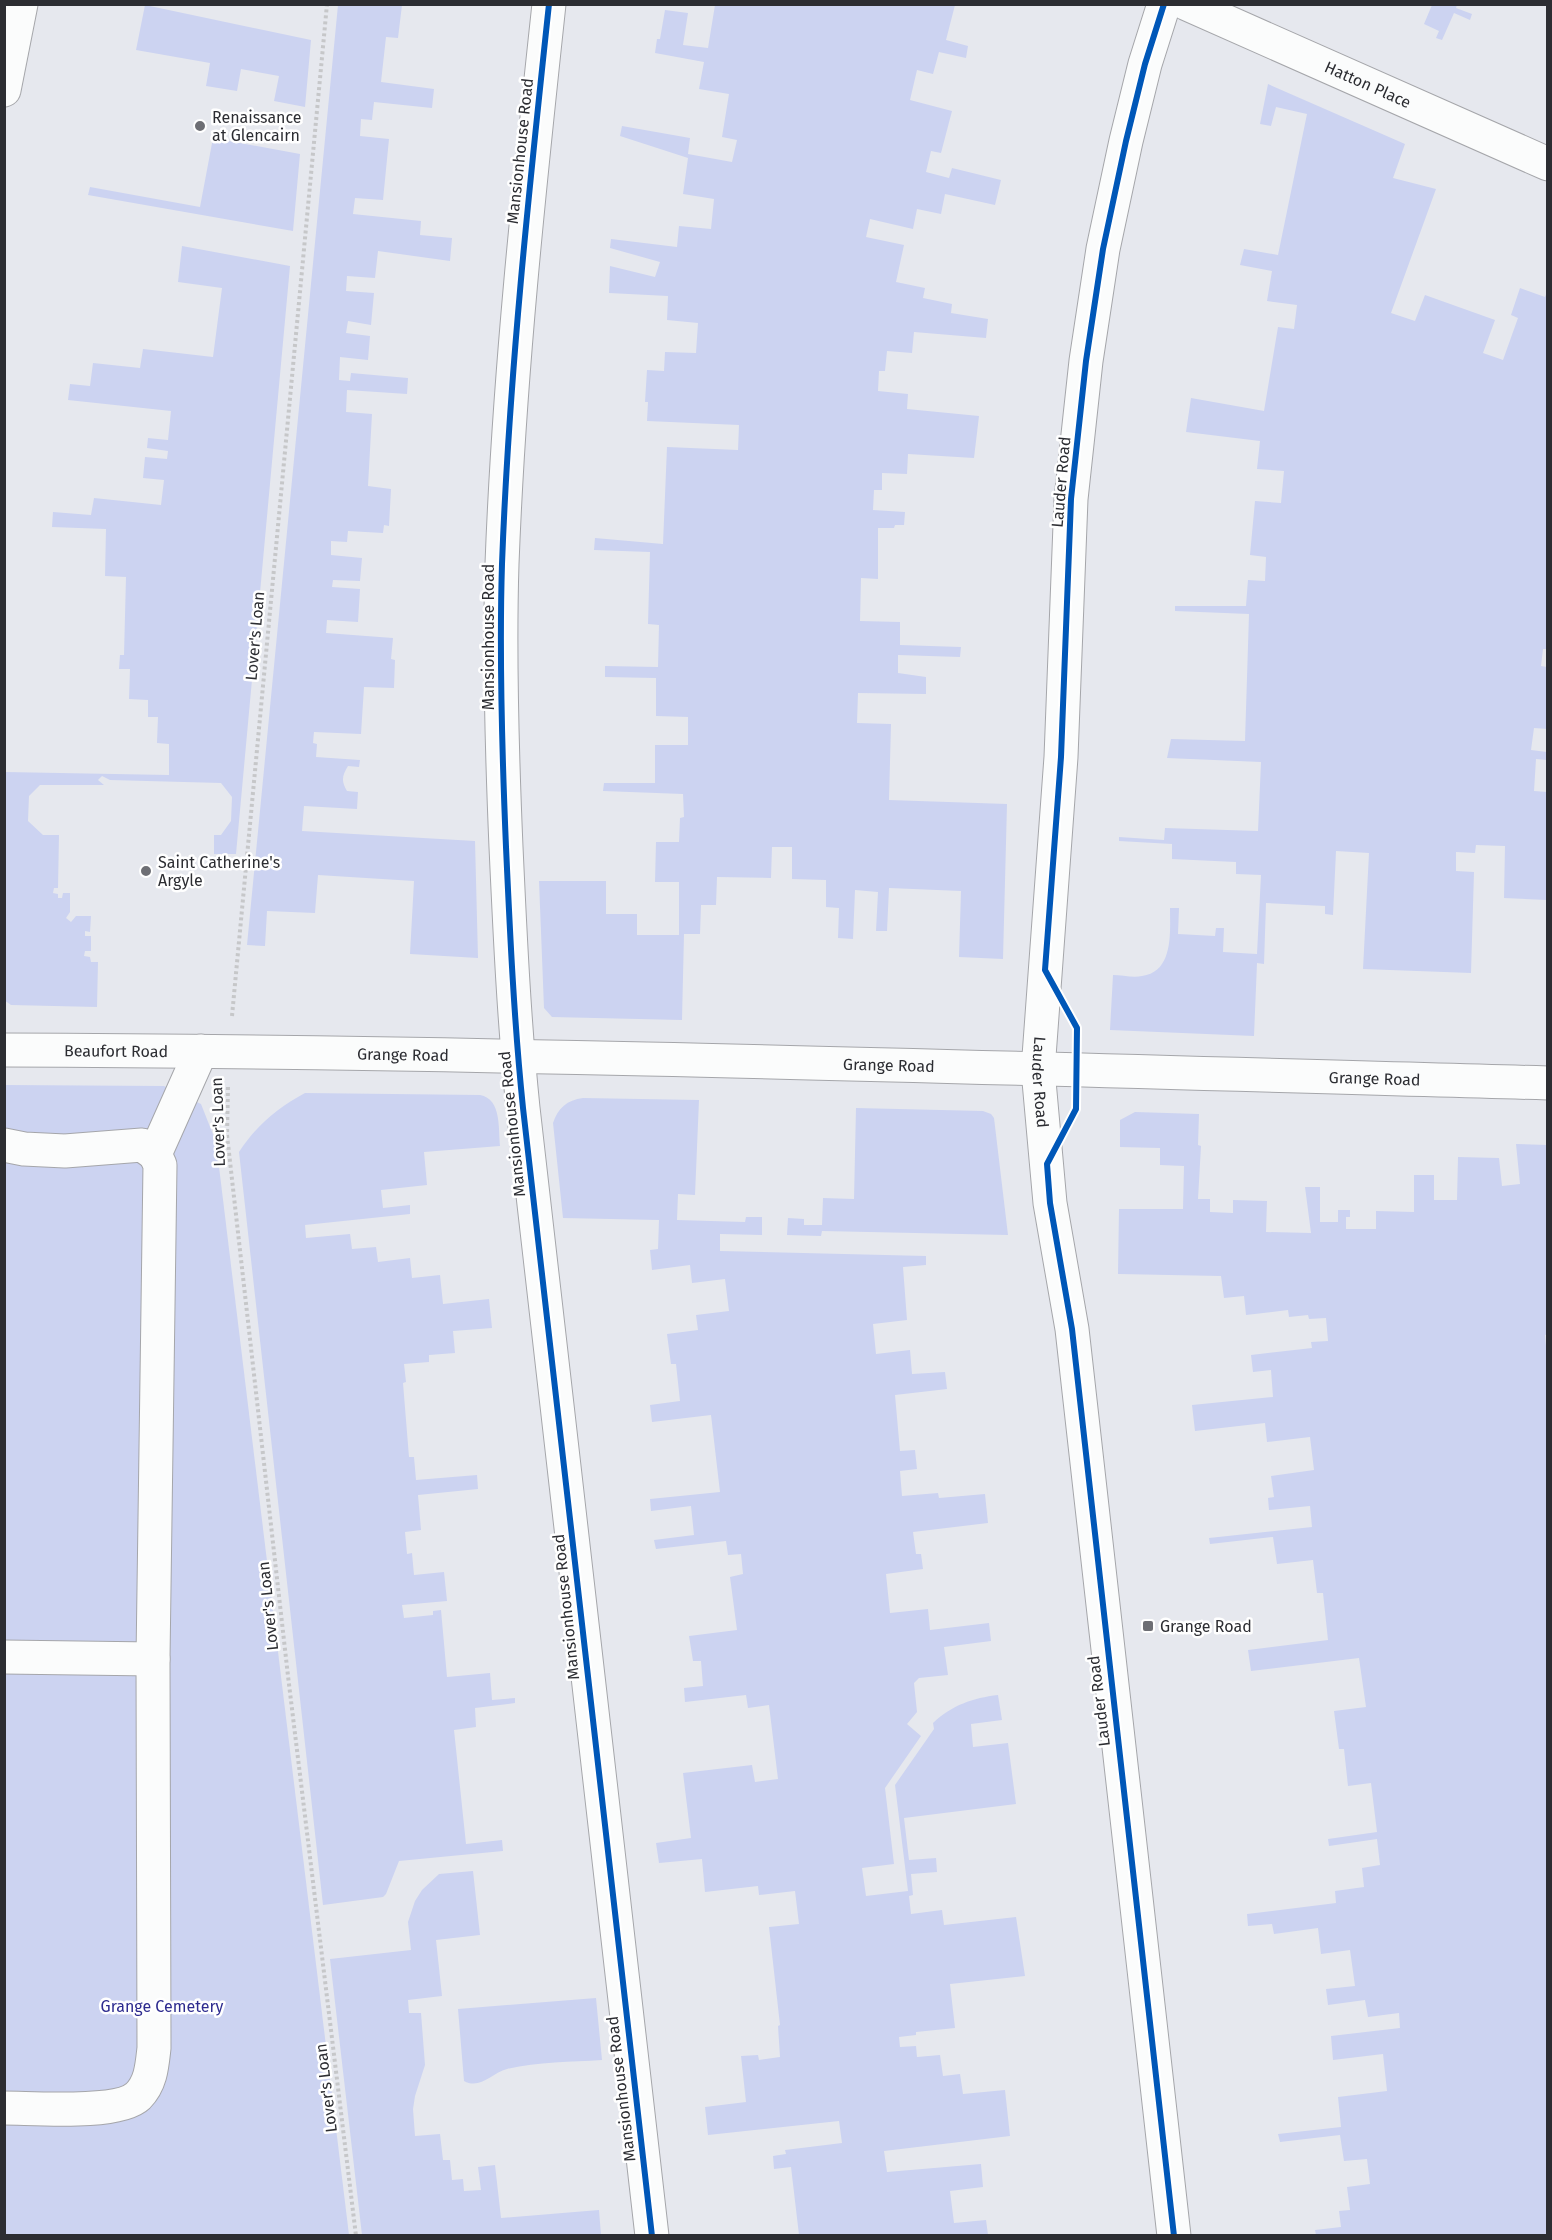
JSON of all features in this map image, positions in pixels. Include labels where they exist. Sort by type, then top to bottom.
[{"type":"street","points":[[4,90],[21,4]]},
{"type":"street","name":"Mansionhouse Road","points":[[549,4],[531,170],[513,383],[502,565],[501,743],[518,1057],[652,2235]]},
{"type":"street","name":"Lauder Road","points":[[1164,4],[1145,64],[1126,141],[1103,249],[1086,361],[1071,499],[1061,758],[1038,1070],[1050,1203],[1072,1329],[1174,2235]]},
{"type":"street","name":"Hatton Place","points":[[1187,4],[1548,164]]},
{"type":"street","name":"Beaufort Road","points":[[4,1050],[215,1051]]},
{"type":"street","points":[[154,1154],[215,1051]]},
{"type":"street","name":"Grange Road","points":[[215,1051],[1548,1083]]},
{"type":"street","points":[[4,1145],[24,1149],[65,1151],[142,1145],[154,1154],[160,1165],[153,1659],[154,2048],[151,2074],[137,2097],[116,2107],[4,2108]]},
{"type":"street","points":[[4,1657],[153,1659]]},
{"type":"green space","points":[[145,5],[311,40],[305,107],[274,101],[279,76],[241,69],[237,91],[206,86],[210,63],[136,50]]},
{"type":"green space","points":[[338,5],[402,5],[398,38],[386,37],[381,82],[434,89],[432,108],[374,102],[372,120],[361,119],[360,136],[389,139],[383,200],[355,198],[353,214],[421,221],[420,235],[452,238],[450,261],[378,251],[375,278],[347,276],[346,291],[374,293],[371,325],[348,321],[346,333],[370,336],[368,360],[340,357],[339,380],[350,381],[351,373],[408,378],[407,394],[347,390],[346,412],[372,414],[368,486],[391,489],[389,526],[384,525],[383,533],[348,531],[347,542],[331,541],[331,555],[362,558],[360,581],[333,580],[332,587],[360,589],[358,622],[327,620],[326,633],[393,638],[391,659],[395,660],[394,688],[364,687],[361,734],[314,732],[313,743],[317,744],[316,757],[360,760],[359,767],[348,766],[343,778],[347,791],[358,792],[357,809],[304,806],[302,831],[475,841],[478,958],[410,954],[414,881],[318,875],[315,913],[267,911],[265,946],[247,945]]},
{"type":"green space","points":[[715,5],[955,5],[946,40],[968,46],[966,58],[939,52],[933,74],[917,70],[910,100],[952,111],[941,153],[931,151],[926,172],[949,178],[952,168],[1001,180],[995,205],[945,194],[941,214],[917,209],[913,229],[870,219],[866,237],[904,245],[896,282],[925,288],[923,298],[952,304],[951,313],[988,319],[986,338],[914,332],[912,353],[887,351],[885,371],[879,371],[878,391],[908,394],[907,409],[979,416],[974,458],[908,454],[907,474],[882,473],[882,490],[874,490],[873,510],[905,512],[904,525],[895,525],[894,528],[878,528],[878,579],[861,578],[860,621],[900,622],[900,645],[961,647],[960,657],[898,655],[898,673],[926,677],[926,694],[858,693],[857,723],[891,724],[889,800],[1007,804],[1003,959],[959,957],[961,891],[889,888],[887,931],[876,931],[878,892],[855,890],[853,939],[838,938],[839,908],[826,907],[826,880],[792,879],[792,847],[772,847],[771,878],[717,877],[716,905],[701,905],[700,934],[684,934],[682,1020],[552,1017],[544,1008],[539,881],[606,881],[606,914],[637,914],[637,935],[679,935],[679,882],[655,882],[656,842],[679,842],[680,818],[684,817],[683,794],[603,791],[604,783],[655,783],[655,745],[688,745],[688,717],[656,716],[656,678],[605,677],[605,666],[658,667],[659,625],[648,624],[650,552],[594,550],[595,538],[663,544],[667,447],[738,450],[739,425],[647,421],[648,402],[645,402],[647,370],[664,371],[665,352],[696,353],[698,323],[667,320],[668,296],[609,293],[610,266],[655,277],[660,262],[610,248],[611,239],[677,247],[679,226],[711,229],[714,199],[683,194],[688,158],[620,136],[622,126],[690,138],[688,154],[732,162],[737,140],[722,137],[729,94],[699,89],[704,62],[655,53],[665,10],[688,13],[683,45],[708,48]]},
{"type":"green space","points":[[1432,5],[1457,5],[1456,8],[1472,14],[1470,20],[1454,13],[1442,40],[1436,38],[1439,31],[1424,24]]},
{"type":"green space","points":[[1268,84],[1405,144],[1393,178],[1436,189],[1391,313],[1415,321],[1425,295],[1495,320],[1483,353],[1503,360],[1518,318],[1511,315],[1520,288],[1545,297],[1547,292],[1548,649],[1543,649],[1541,666],[1547,667],[1548,729],[1534,728],[1531,750],[1547,752],[1547,760],[1536,759],[1534,791],[1547,792],[1547,900],[1504,898],[1505,846],[1476,845],[1475,853],[1456,852],[1456,871],[1474,872],[1471,973],[1363,969],[1369,853],[1336,851],[1333,915],[1325,914],[1325,906],[1266,903],[1264,964],[1257,963],[1254,1036],[1110,1030],[1113,975],[1142,976],[1160,967],[1165,959],[1170,939],[1170,908],[1179,908],[1178,934],[1215,936],[1216,928],[1224,928],[1223,952],[1257,954],[1261,875],[1236,874],[1236,862],[1172,859],[1172,844],[1119,841],[1119,837],[1164,840],[1165,828],[1258,831],[1261,762],[1167,758],[1171,739],[1245,741],[1249,614],[1175,611],[1175,606],[1246,606],[1248,580],[1265,581],[1266,557],[1250,555],[1255,501],[1281,503],[1284,471],[1257,469],[1260,441],[1186,432],[1191,398],[1264,411],[1278,327],[1294,329],[1297,305],[1267,301],[1272,271],[1240,265],[1244,249],[1278,255],[1307,114],[1276,107],[1271,126],[1260,124]]},
{"type":"green space","points":[[213,138],[300,154],[293,231],[88,195],[90,187],[200,207]]},
{"type":"green space","points":[[182,246],[290,266],[236,854],[214,854],[214,835],[221,835],[231,821],[232,797],[221,783],[110,780],[102,776],[98,780],[104,785],[40,785],[29,796],[28,821],[43,835],[59,835],[58,888],[54,888],[53,893],[58,894],[58,898],[62,898],[63,893],[70,893],[70,912],[66,918],[71,922],[76,916],[91,916],[90,932],[85,931],[85,936],[91,936],[91,951],[85,951],[84,956],[90,957],[91,962],[98,962],[97,1007],[11,1005],[4,1000],[5,772],[169,775],[169,744],[157,743],[158,717],[148,717],[148,700],[129,699],[130,669],[119,669],[120,655],[124,655],[126,577],[105,576],[106,529],[52,527],[53,512],[91,515],[94,498],[161,505],[164,480],[143,478],[145,457],[167,459],[168,451],[147,448],[148,438],[168,440],[171,411],[68,400],[70,384],[90,386],[93,363],[140,368],[143,349],[213,357],[222,288],[178,282]]},
{"type":"green space","name":"Grange Cemetery","points":[[5,1085],[164,1086],[201,1104],[216,1142],[349,2235],[5,2236]]},
{"type":"green space","points":[[305,1093],[480,1095],[492,1102],[498,1116],[500,1146],[424,1152],[427,1185],[381,1190],[383,1208],[410,1205],[410,1214],[305,1225],[306,1238],[350,1234],[352,1249],[376,1247],[378,1262],[410,1258],[412,1278],[440,1275],[443,1304],[489,1299],[492,1328],[453,1331],[455,1353],[429,1355],[429,1362],[404,1364],[406,1382],[403,1383],[409,1457],[414,1457],[416,1480],[477,1475],[478,1489],[418,1495],[421,1530],[405,1532],[407,1554],[412,1553],[414,1575],[444,1572],[447,1601],[402,1605],[404,1618],[433,1615],[433,1611],[441,1610],[447,1677],[490,1673],[492,1700],[515,1698],[515,1703],[475,1708],[476,1727],[454,1730],[466,1844],[502,1840],[503,1851],[399,1861],[383,1897],[323,1905],[239,1152],[268,1118]]},
{"type":"green space","points":[[583,1098],[699,1100],[695,1195],[678,1194],[677,1220],[745,1222],[746,1217],[762,1217],[762,1235],[720,1234],[720,1251],[926,1256],[926,1265],[903,1267],[907,1320],[873,1324],[876,1354],[910,1350],[912,1374],[945,1372],[947,1389],[895,1395],[900,1451],[915,1450],[917,1469],[900,1471],[902,1496],[938,1493],[939,1498],[985,1494],[988,1523],[913,1532],[916,1554],[921,1554],[923,1569],[886,1574],[890,1613],[928,1609],[930,1630],[989,1623],[991,1641],[944,1647],[948,1675],[919,1678],[914,1683],[917,1712],[907,1724],[921,1736],[885,1788],[894,1864],[862,1868],[866,1896],[908,1891],[895,1785],[934,1729],[933,1723],[963,1703],[998,1695],[1002,1720],[971,1724],[973,1747],[1008,1743],[1016,1804],[904,1818],[909,1860],[936,1858],[937,1872],[911,1874],[913,1895],[909,1896],[911,1914],[942,1910],[944,1925],[1016,1917],[1025,1976],[950,1984],[955,2028],[916,2032],[916,2035],[899,2037],[900,2047],[916,2046],[917,2057],[940,2055],[943,2076],[960,2074],[963,2094],[1005,2090],[1010,2136],[884,2151],[887,2172],[981,2164],[983,2187],[950,2191],[954,2223],[986,2220],[988,2235],[799,2235],[791,2167],[774,2169],[773,2156],[786,2154],[785,2150],[842,2143],[839,2121],[708,2135],[705,2107],[746,2102],[741,2056],[758,2055],[759,2060],[780,2057],[778,2026],[780,2025],[769,1927],[799,1924],[795,1891],[759,1895],[758,1886],[705,1892],[702,1859],[659,1863],[656,1843],[691,1838],[683,1773],[752,1765],[755,1782],[778,1779],[769,1705],[748,1708],[746,1695],[685,1702],[684,1688],[703,1686],[701,1661],[693,1661],[689,1636],[737,1630],[730,1577],[743,1574],[741,1554],[728,1555],[726,1541],[656,1549],[654,1540],[694,1535],[691,1506],[651,1511],[650,1499],[720,1492],[711,1415],[652,1422],[650,1405],[680,1401],[676,1364],[671,1364],[667,1334],[698,1330],[696,1315],[729,1311],[725,1279],[692,1283],[690,1265],[652,1270],[650,1250],[658,1249],[659,1220],[563,1218],[553,1123],[564,1106]]},
{"type":"green space","points":[[856,1108],[983,1111],[991,1114],[994,1118],[1008,1235],[822,1231],[821,1236],[787,1235],[788,1218],[804,1219],[804,1225],[822,1225],[823,1198],[854,1199]]},
{"type":"green space","points":[[1135,1112],[1199,1114],[1198,1145],[1201,1146],[1198,1199],[1210,1199],[1210,1212],[1233,1213],[1233,1200],[1267,1201],[1266,1232],[1311,1233],[1305,1187],[1320,1187],[1320,1222],[1338,1222],[1338,1210],[1350,1210],[1350,1217],[1346,1217],[1346,1229],[1376,1229],[1376,1211],[1414,1212],[1414,1175],[1434,1175],[1434,1200],[1457,1200],[1458,1157],[1499,1158],[1502,1186],[1520,1184],[1516,1144],[1547,1145],[1548,1334],[1545,1335],[1548,1368],[1547,2235],[1316,2235],[1315,2230],[1341,2227],[1339,2211],[1350,2210],[1347,2187],[1370,2184],[1367,2159],[1344,2161],[1340,2135],[1280,2142],[1278,2134],[1341,2127],[1338,2097],[1387,2091],[1383,2054],[1333,2060],[1331,2036],[1400,2028],[1399,2013],[1368,2017],[1365,2000],[1328,2005],[1326,1989],[1355,1986],[1350,1950],[1321,1954],[1318,1928],[1274,1934],[1272,1924],[1248,1926],[1247,1914],[1336,1903],[1335,1891],[1364,1887],[1362,1868],[1380,1865],[1377,1839],[1329,1846],[1328,1839],[1377,1832],[1371,1783],[1348,1786],[1344,1749],[1339,1749],[1334,1711],[1366,1707],[1359,1658],[1251,1671],[1248,1650],[1328,1640],[1323,1593],[1317,1593],[1313,1560],[1277,1564],[1273,1537],[1210,1544],[1209,1538],[1312,1527],[1310,1506],[1269,1510],[1268,1498],[1274,1497],[1271,1476],[1314,1470],[1310,1437],[1267,1442],[1265,1423],[1195,1431],[1192,1405],[1273,1397],[1271,1370],[1253,1372],[1251,1355],[1312,1348],[1311,1342],[1328,1341],[1326,1318],[1309,1319],[1308,1315],[1289,1317],[1288,1310],[1246,1315],[1244,1296],[1224,1298],[1221,1276],[1118,1274],[1119,1209],[1183,1209],[1184,1166],[1160,1165],[1160,1148],[1120,1147],[1120,1120]]},
{"type":"green space","points":[[473,1871],[480,1935],[436,1940],[442,1996],[408,2000],[409,2013],[421,2013],[425,2065],[413,2109],[415,2136],[440,2134],[443,2160],[450,2160],[452,2180],[463,2179],[464,2191],[481,2190],[478,2167],[495,2165],[501,2218],[599,2210],[601,2235],[362,2235],[330,1959],[411,1950],[408,1922],[415,1901],[422,1890],[439,1874]]},
{"type":"green space","points":[[596,1998],[602,2060],[518,2067],[502,2071],[481,2082],[464,2081],[458,2009]]},
{"type":"cycle path","points":[[549,4],[521,284],[505,494],[501,635],[506,847],[523,1108],[652,2236]]},
{"type":"cycle path","points":[[1164,4],[1145,64],[1126,141],[1103,249],[1086,361],[1071,499],[1061,757],[1045,970],[1077,1028],[1076,1109],[1047,1164],[1050,1203],[1072,1329],[1174,2236]]},
{"type":"place","name":"Renaissance at Glencairn","points":[[200,126]]},
{"type":"place","name":"Saint Catherine's Argyle","points":[[146,871]]},
{"type":"place","name":"Grange Road","points":[[1148,1626]]}]
